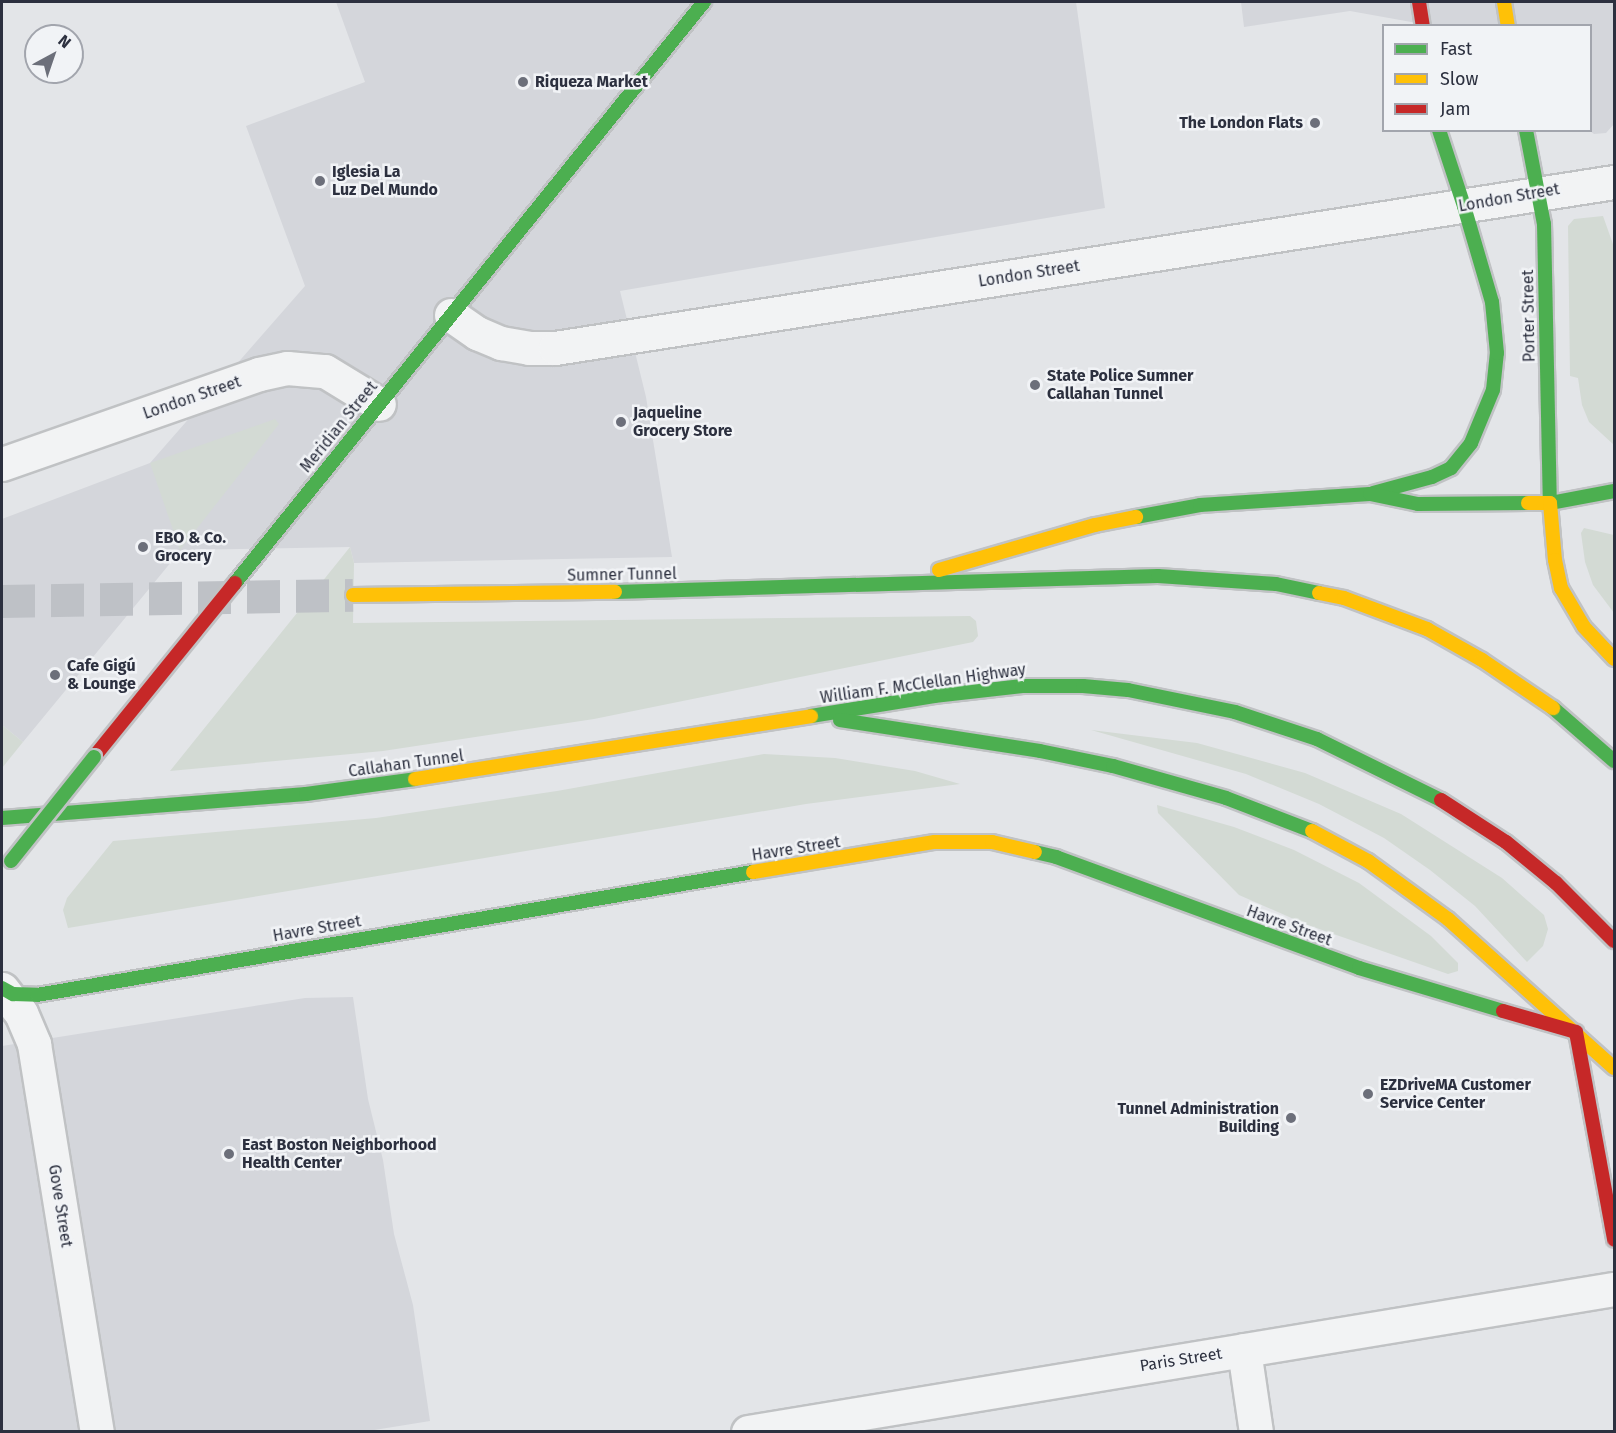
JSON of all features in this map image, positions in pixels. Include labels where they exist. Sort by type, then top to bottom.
[{"type":"main road","name":"Meridian Street","points":[[2,873],[704,2]]},
{"type":"main road","points":[[1419,2],[1423,24]]},
{"type":"main road","points":[[1504,2],[1508,24]]},
{"type":"main road","points":[[891,584],[1058,534],[1145,514],[1234,502],[1370,494],[1432,477],[1451,468],[1471,443],[1487,408],[1496,369],[1495,320],[1482,262],[1441,132]]},
{"type":"main road","name":"Porter Street","points":[[1526,132],[1544,224],[1550,503],[1554,551],[1561,588],[1584,627],[1614,659]]},
{"type":"main road","points":[[1370,494],[1418,504],[1550,503],[1614,491]]},
{"type":"main road","points":[[891,584],[1158,576],[1237,580],[1328,594],[1410,622],[1482,660],[1552,707],[1614,761]]},
{"type":"main road","name":"Sumner Tunnel","points":[[353,595],[664,592],[891,584]]},
{"type":"main road","name":"William F. McClellan Highway","points":[[811,716],[934,696],[1022,686],[1062,685],[1128,690],[1235,712],[1336,747],[1450,804],[1522,855],[1590,914],[1614,941]]},
{"type":"main road","points":[[811,716],[1040,751],[1113,766],[1217,795],[1299,825],[1348,850],[1408,888],[1448,919],[1614,1068]]},
{"type":"main road","name":"Callahan Tunnel","points":[[2,818],[158,808],[317,793],[494,768],[811,716]]},
{"type":"main road","name":"Havre Street","points":[[2,989],[13,994],[37,995],[307,947],[912,846],[972,840],[1014,845],[1056,857],[1320,955],[1477,1005],[1576,1032]]},
{"type":"main road","points":[[1576,1032],[1614,1240]]},
{"type":"street","name":"London Street","points":[[451,315],[477,333],[501,344],[529,348],[555,348],[1464,206],[1538,192],[1614,182]]},
{"type":"street","name":"London Street","points":[[2,464],[273,370],[301,368],[325,371],[379,404]]},
{"type":"street","name":"Gove Street","points":[[2,989],[21,1012],[34,1044],[97,1431]]},
{"type":"street","name":"Paris Street","points":[[748,1431],[1614,1289]]},
{"type":"street","points":[[1244,1350],[1256,1431]]},
{"type":"shaded area","points":[[336,2],[1076,2],[1105,208],[620,291],[646,397],[672,557],[354,563],[350,547],[181,550],[23,742],[2,725],[2,519],[150,463],[305,286],[246,126],[365,82]]},
{"type":"shaded area","points":[[1241,2],[1614,2],[1614,124],[1606,133],[1594,134],[1591,132],[1592,24],[1422,24],[1350,11],[1244,27]]},
{"type":"shaded area","points":[[1603,216],[1614,247],[1614,445],[1589,422],[1582,405],[1578,378],[1570,376],[1568,226],[1574,219]]},
{"type":"shaded area","points":[[275,419],[279,424],[180,550],[150,463]]},
{"type":"shaded area","points":[[1584,528],[1614,535],[1614,613],[1593,585],[1585,562],[1581,533]]},
{"type":"shaded area","points":[[350,547],[354,563],[353,623],[970,616],[976,621],[978,636],[973,642],[594,719],[383,751],[170,771]]},
{"type":"shaded area","points":[[2,725],[23,742],[2,768]]},
{"type":"shaded area","points":[[1091,730],[1197,743],[1305,773],[1401,814],[1502,878],[1544,915],[1548,929],[1543,946],[1527,962],[1475,906],[1430,870],[1384,838],[1319,804],[1246,774]]},
{"type":"shaded area","points":[[764,754],[835,758],[915,771],[960,784],[806,804],[68,928],[63,910],[67,898],[113,841],[376,818],[557,791]]},
{"type":"shaded area","points":[[1157,805],[1234,827],[1294,850],[1359,883],[1431,936],[1458,963],[1458,971],[1448,974],[1305,924],[1239,895],[1158,813]]},
{"type":"shaded area","points":[[353,997],[368,1099],[383,1160],[394,1234],[413,1305],[430,1421],[362,1432],[2,1431],[2,1046],[305,998]]},
{"type":"tunnel","points":[[2,601],[353,595]]},
{"type":"traffic: fast","points":[[235,583],[704,2]]},
{"type":"traffic: fast","points":[[1440,132],[1464,206]]},
{"type":"traffic: fast","points":[[1526,132],[1544,224],[1550,503]]},
{"type":"traffic: fast","points":[[1373,493],[1432,477],[1451,468],[1471,443],[1493,390],[1497,353],[1492,302],[1464,206]]},
{"type":"traffic: fast","points":[[1550,503],[1614,491]]},
{"type":"traffic: fast","points":[[1136,517],[1200,505],[1370,494],[1418,504],[1528,503]]},
{"type":"traffic: fast","points":[[615,592],[1158,576],[1276,584],[1319,593]]},
{"type":"traffic: fast","points":[[811,716],[934,696],[1022,686],[1083,686],[1128,690],[1235,712],[1317,739],[1441,800]]},
{"type":"traffic: fast","points":[[1553,708],[1614,761]]},
{"type":"traffic: fast","points":[[840,720],[1040,751],[1113,766],[1226,798],[1312,831]]},
{"type":"traffic: fast","points":[[11,861],[94,757]]},
{"type":"traffic: fast","points":[[2,818],[306,794],[415,779]]},
{"type":"traffic: fast","points":[[1035,852],[1056,857],[1359,968],[1503,1011]]},
{"type":"traffic: fast","points":[[2,988],[13,994],[37,995],[753,872]]},
{"type":"traffic: slow","points":[[1504,2],[1508,24]]},
{"type":"traffic: slow","points":[[1528,503],[1550,503],[1555,560],[1561,588],[1584,627],[1614,659]]},
{"type":"traffic: slow","points":[[939,570],[1095,525],[1136,517]]},
{"type":"traffic: slow","points":[[353,595],[615,592]]},
{"type":"traffic: slow","points":[[1319,593],[1344,598],[1427,629],[1482,660],[1553,708]]},
{"type":"traffic: slow","points":[[415,779],[811,716]]},
{"type":"traffic: slow","points":[[1312,831],[1368,861],[1448,919],[1614,1068]]},
{"type":"traffic: slow","points":[[753,872],[935,842],[992,842],[1035,852]]},
{"type":"traffic: jam","points":[[1419,2],[1423,24]]},
{"type":"traffic: jam","points":[[94,757],[235,583]]},
{"type":"traffic: jam","points":[[1441,800],[1506,842],[1556,883],[1614,941]]},
{"type":"traffic: jam","points":[[1503,1011],[1576,1032],[1614,1240]]},
{"type":"place","name":"Riqueza Market","points":[[523,82]]},
{"type":"place","name":"The London Flats","points":[[1315,123]]},
{"type":"place","name":"Iglesia La Luz Del Mundo","points":[[320,181]]},
{"type":"place","name":"State Police Sumner Callahan Tunnel","points":[[1035,385]]},
{"type":"place","name":"Jaqueline Grocery Store","points":[[621,422]]},
{"type":"place","name":"EBO & Co. Grocery","points":[[143,547]]},
{"type":"place","name":"Cafe Gigú & Lounge","points":[[55,675]]},
{"type":"place","name":"EZDriveMA Customer Service Center","points":[[1368,1094]]},
{"type":"place","name":"Tunnel Administration Building","points":[[1291,1118]]},
{"type":"place","name":"East Boston Neighborhood Health Center","points":[[229,1154]]}]
